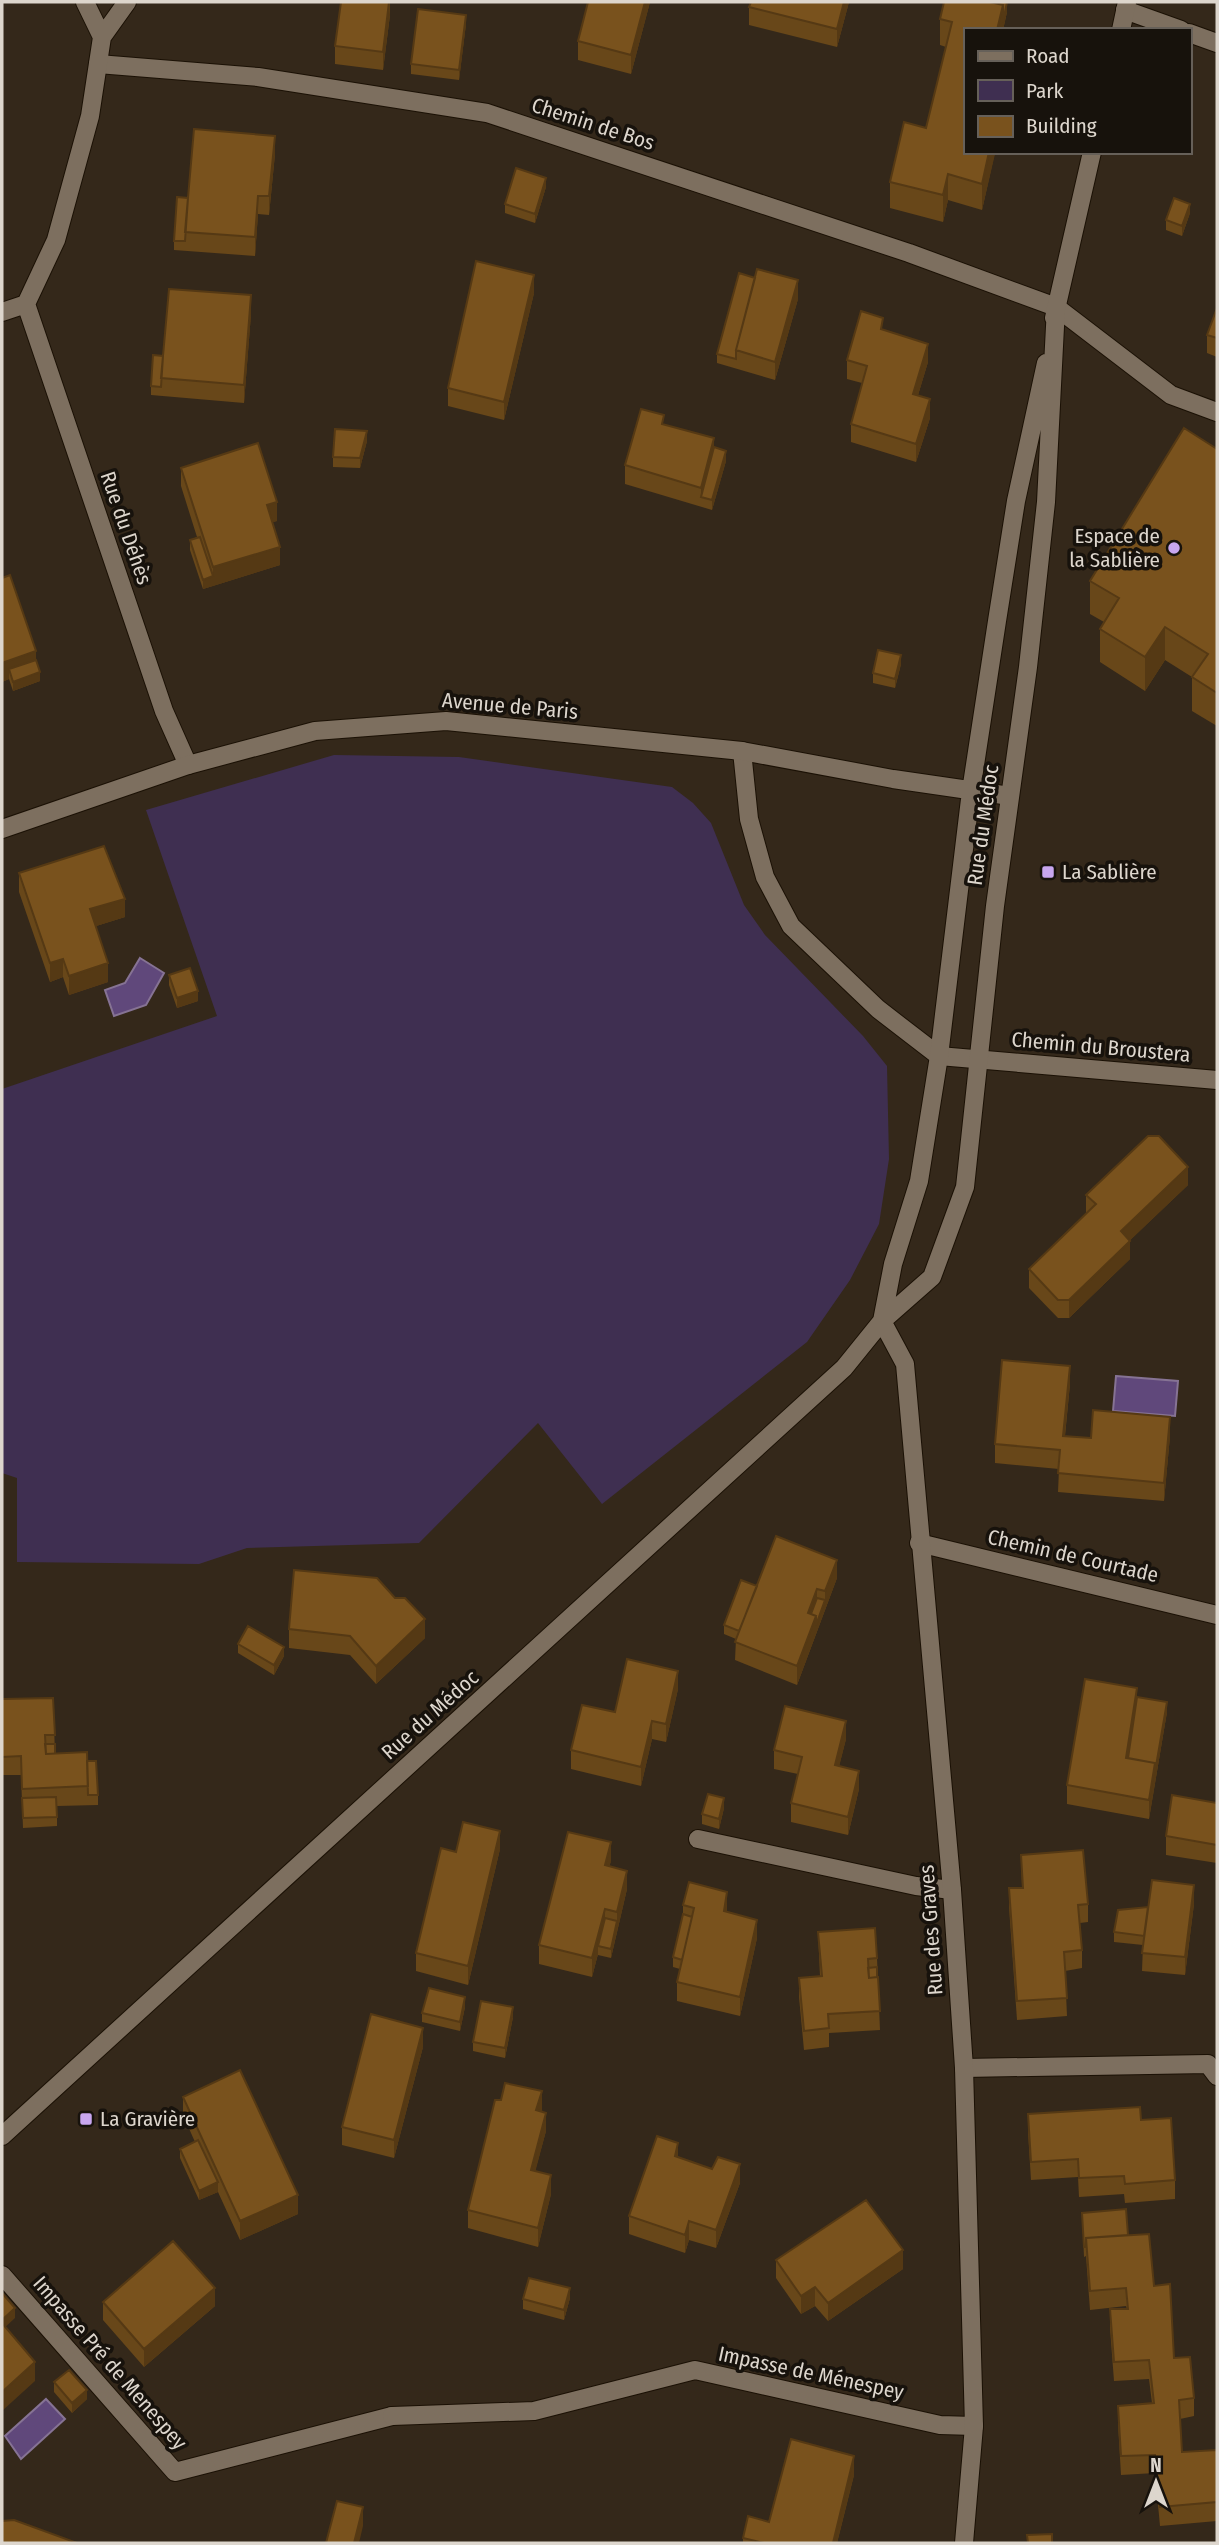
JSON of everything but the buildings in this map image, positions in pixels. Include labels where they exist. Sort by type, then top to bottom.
[{"type":"street","points":[[85,2],[102,37]]},
{"type":"street","points":[[2,312],[26,304],[56,240],[90,116],[102,37],[127,2]]},
{"type":"street","points":[[1121,28],[1126,6],[1176,28]]},
{"type":"street","points":[[1191,34],[1217,43]]},
{"type":"street","name":"Chemin de Bos","points":[[98,64],[258,77],[487,113],[909,253],[1056,307],[1171,396],[1217,412]]},
{"type":"street","name":"Rue du Médoc","points":[[882,1321],[893,1264],[919,1181],[939,1056],[971,791],[1016,501],[1056,307],[1092,154]]},
{"type":"street","name":"Rue du Déhès","points":[[26,304],[164,711],[188,765]]},
{"type":"street","name":"Rue du Médoc","points":[[2,2136],[845,1368],[882,1321],[932,1277],[965,1187],[1046,502],[1056,307]]},
{"type":"street","name":"Avenue de Paris","points":[[2,829],[188,765],[315,730],[446,720],[742,751],[942,787],[1010,796]]},
{"type":"street","points":[[742,751],[750,819],[765,877],[791,926],[878,1009],[939,1056]]},
{"type":"street","name":"Chemin du Broustera","points":[[939,1056],[1217,1080]]},
{"type":"street","name":"Rue des Graves","points":[[882,1321],[905,1364],[952,1890],[964,2068],[974,2426],[964,2543]]},
{"type":"street","name":"Chemin de Courtade","points":[[919,1543],[1217,1615]]},
{"type":"street","points":[[698,1839],[916,1886],[952,1890]]},
{"type":"street","points":[[964,2068],[1208,2064],[1217,2076]]},
{"type":"street","name":"Impasse Pré de Menespey","points":[[2,2275],[175,2472],[392,2416]]},
{"type":"street","name":"Impasse de Ménespey","points":[[392,2416],[534,2411],[695,2370],[940,2425],[974,2426]]},
{"type":"green space","points":[[334,755],[459,757],[672,787],[693,803],[711,823],[744,905],[765,935],[863,1036],[887,1066],[889,1159],[879,1224],[850,1280],[807,1342],[602,1504],[538,1423],[419,1543],[247,1548],[199,1564],[17,1562],[17,1478],[2,1473],[2,1089],[217,1016],[146,810]]},
{"type":"shaded area","points":[[140,958],[164,973],[146,1005],[114,1016],[105,990],[125,983]]},
{"type":"shaded area","points":[[1116,1376],[1178,1381],[1175,1416],[1113,1411]]},
{"type":"shaded area","points":[[46,2399],[65,2419],[21,2459],[5,2436]]},
{"type":"place","name":"Espace de la Sablière","points":[[1174,548]]},
{"type":"place","name":"La Sablière","points":[[1048,872]]},
{"type":"place","name":"La Gravière","points":[[86,2119]]}]
